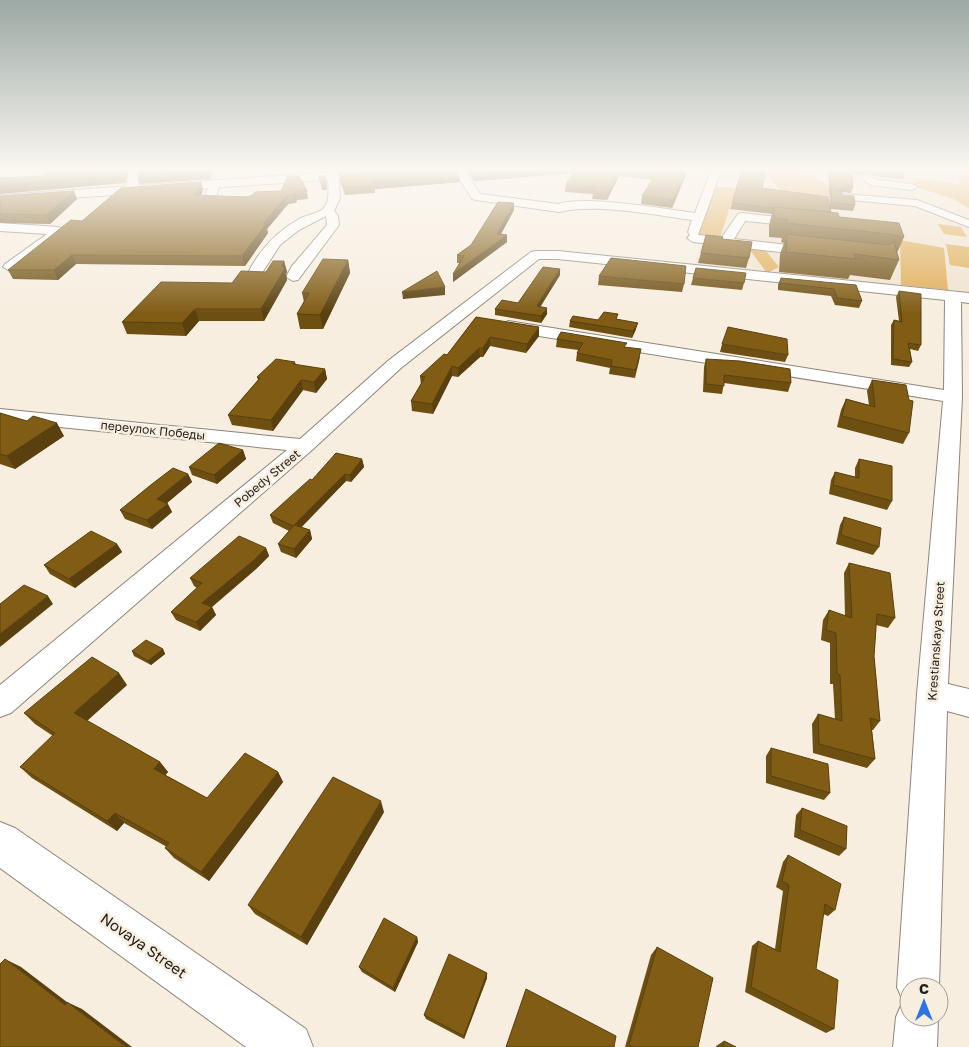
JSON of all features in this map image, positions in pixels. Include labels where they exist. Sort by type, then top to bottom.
[{"type":"main road","name":"Novaya Street","points":[[0,843],[288,1047]]},
{"type":"street","points":[[255,273],[260,260],[276,240],[313,217]]},
{"type":"street","points":[[293,277],[297,269],[333,226],[332,217]]},
{"type":"street","points":[[698,217],[685,268],[961,297]]},
{"type":"street","points":[[726,242],[742,217],[820,226]]},
{"type":"street","points":[[0,227],[59,231],[10,267]]},
{"type":"street","points":[[693,238],[832,253]]},
{"type":"street","name":"Pobedy Street","points":[[0,703],[306,446],[395,364],[536,255],[558,255],[685,268]]},
{"type":"street","name":"Krestianskaya Street","points":[[918,977],[932,694],[961,297]]},
{"type":"street","points":[[455,316],[476,321]]},
{"type":"street","points":[[496,324],[953,397]]},
{"type":"street","name":"переулок Победы","points":[[0,415],[306,446]]},
{"type":"street","points":[[932,694],[969,703]]},
{"type":"street","points":[[915,1047],[916,1027]]},
{"type":"shaded area","points":[[702,217],[727,217],[720,238],[697,236]]},
{"type":"shaded area","points":[[711,217],[969,217],[969,292],[695,264]]},
{"type":"shaded area","points":[[938,224],[961,227],[967,237],[944,234]]},
{"type":"shaded area","points":[[900,240],[944,248],[948,290],[901,285]]},
{"type":"shaded area","points":[[946,244],[969,247],[969,268],[950,265]]},
{"type":"shaded area","points":[[747,246],[766,251],[779,267],[767,273]]},
{"type":"building","points":[[87,217],[269,217],[263,224],[266,224],[242,256],[72,255],[54,270],[8,270],[71,220],[82,221]]},
{"type":"building","points":[[489,217],[506,217],[497,234],[507,235],[453,274],[464,256],[457,255],[471,245]]},
{"type":"building","points":[[839,217],[899,223],[904,237],[787,223],[787,219],[774,218]]},
{"type":"building","points":[[787,234],[888,245],[894,242],[899,260],[854,254],[856,259],[786,252]]},
{"type":"building","points":[[706,235],[723,237],[722,239],[752,242],[749,258],[701,253]]},
{"type":"building","points":[[611,258],[686,266],[684,284],[599,276]]},
{"type":"building","points":[[323,259],[348,260],[320,315],[297,314],[309,293],[302,293]]},
{"type":"building","points":[[273,261],[284,261],[282,266],[285,268],[261,309],[195,309],[182,323],[122,322],[161,282],[232,283],[241,271],[266,272]]},
{"type":"building","points":[[543,267],[560,269],[537,306],[547,308],[541,316],[495,309],[502,300],[518,303]]},
{"type":"building","points":[[696,268],[746,273],[744,283],[693,278]]},
{"type":"building","points":[[437,271],[445,287],[402,292]]},
{"type":"building","points":[[781,278],[856,285],[862,301],[837,298],[834,289],[780,283]]},
{"type":"building","points":[[899,291],[921,294],[921,345],[908,343],[912,362],[893,359],[894,320],[902,322]]},
{"type":"building","points":[[604,312],[618,314],[616,319],[638,323],[633,331],[570,321],[573,316],[598,320]]},
{"type":"building","points":[[476,317],[539,327],[527,344],[490,337],[483,348],[479,348],[458,368],[452,366],[432,404],[411,401],[425,377],[420,376],[444,354],[447,355]]},
{"type":"building","points":[[728,327],[787,339],[788,355],[722,344]]},
{"type":"building","points":[[561,332],[627,343],[624,347],[641,349],[636,370],[611,366],[612,360],[577,353],[583,343],[557,339]]},
{"type":"building","points":[[276,359],[325,369],[314,382],[301,380],[271,420],[228,415],[260,378],[257,377]]},
{"type":"building","points":[[706,359],[740,361],[790,369],[791,383],[724,375],[724,386],[706,384]]},
{"type":"building","points":[[872,380],[906,385],[909,400],[913,401],[909,433],[842,416],[846,399],[875,407]]},
{"type":"building","points":[[0,413],[27,421],[33,416],[57,423],[7,456],[0,454]]},
{"type":"building","points":[[219,443],[243,450],[214,475],[189,467]]},
{"type":"building","points":[[336,453],[362,459],[350,475],[345,474],[293,526],[270,515],[310,479],[312,480]]},
{"type":"building","points":[[859,459],[892,466],[892,501],[833,485],[835,472],[859,478]]},
{"type":"building","points":[[173,468],[188,474],[157,499],[168,504],[147,520],[120,510],[152,484]]},
{"type":"building","points":[[844,517],[881,528],[879,547],[841,535]]},
{"type":"building","points":[[294,525],[310,530],[294,549],[278,544]]},
{"type":"building","points":[[91,531],[117,544],[69,579],[44,565]]},
{"type":"building","points":[[239,536],[266,548],[202,603],[212,607],[196,622],[171,612],[202,583],[190,578]]},
{"type":"building","points":[[849,563],[890,573],[895,618],[877,614],[874,656],[880,721],[870,718],[875,759],[819,744],[818,714],[842,721],[840,675],[837,674],[836,633],[826,630],[829,610],[852,618]]},
{"type":"building","points":[[24,585],[48,596],[0,634],[0,604]]},
{"type":"building","points":[[146,640],[163,649],[148,661],[132,651]]},
{"type":"building","points":[[92,657],[119,673],[74,713],[160,762],[154,769],[207,798],[245,753],[278,772],[201,872],[165,848],[169,843],[115,813],[107,821],[20,767],[55,733],[24,713]]},
{"type":"building","points":[[771,748],[828,764],[830,793],[771,776]]},
{"type":"building","points":[[333,777],[381,801],[301,937],[248,905]]},
{"type":"building","points":[[802,808],[847,826],[846,849],[800,830]]},
{"type":"building","points":[[788,855],[841,884],[835,910],[825,904],[816,969],[838,980],[834,1029],[751,987],[758,941],[780,952],[789,885],[782,881]]},
{"type":"building","points":[[384,918],[417,937],[393,988],[359,967]]},
{"type":"building","points":[[657,947],[713,978],[698,1047],[633,1047],[629,1045]]},
{"type":"building","points":[[449,954],[487,973],[464,1036],[424,1015]]},
{"type":"building","points":[[5,959],[65,1005],[67,1002],[126,1047],[0,1047],[0,964]]},
{"type":"building","points":[[526,989],[616,1036],[614,1047],[506,1047]]},
{"type":"building","points":[[724,1041],[736,1047],[723,1047]]}]
